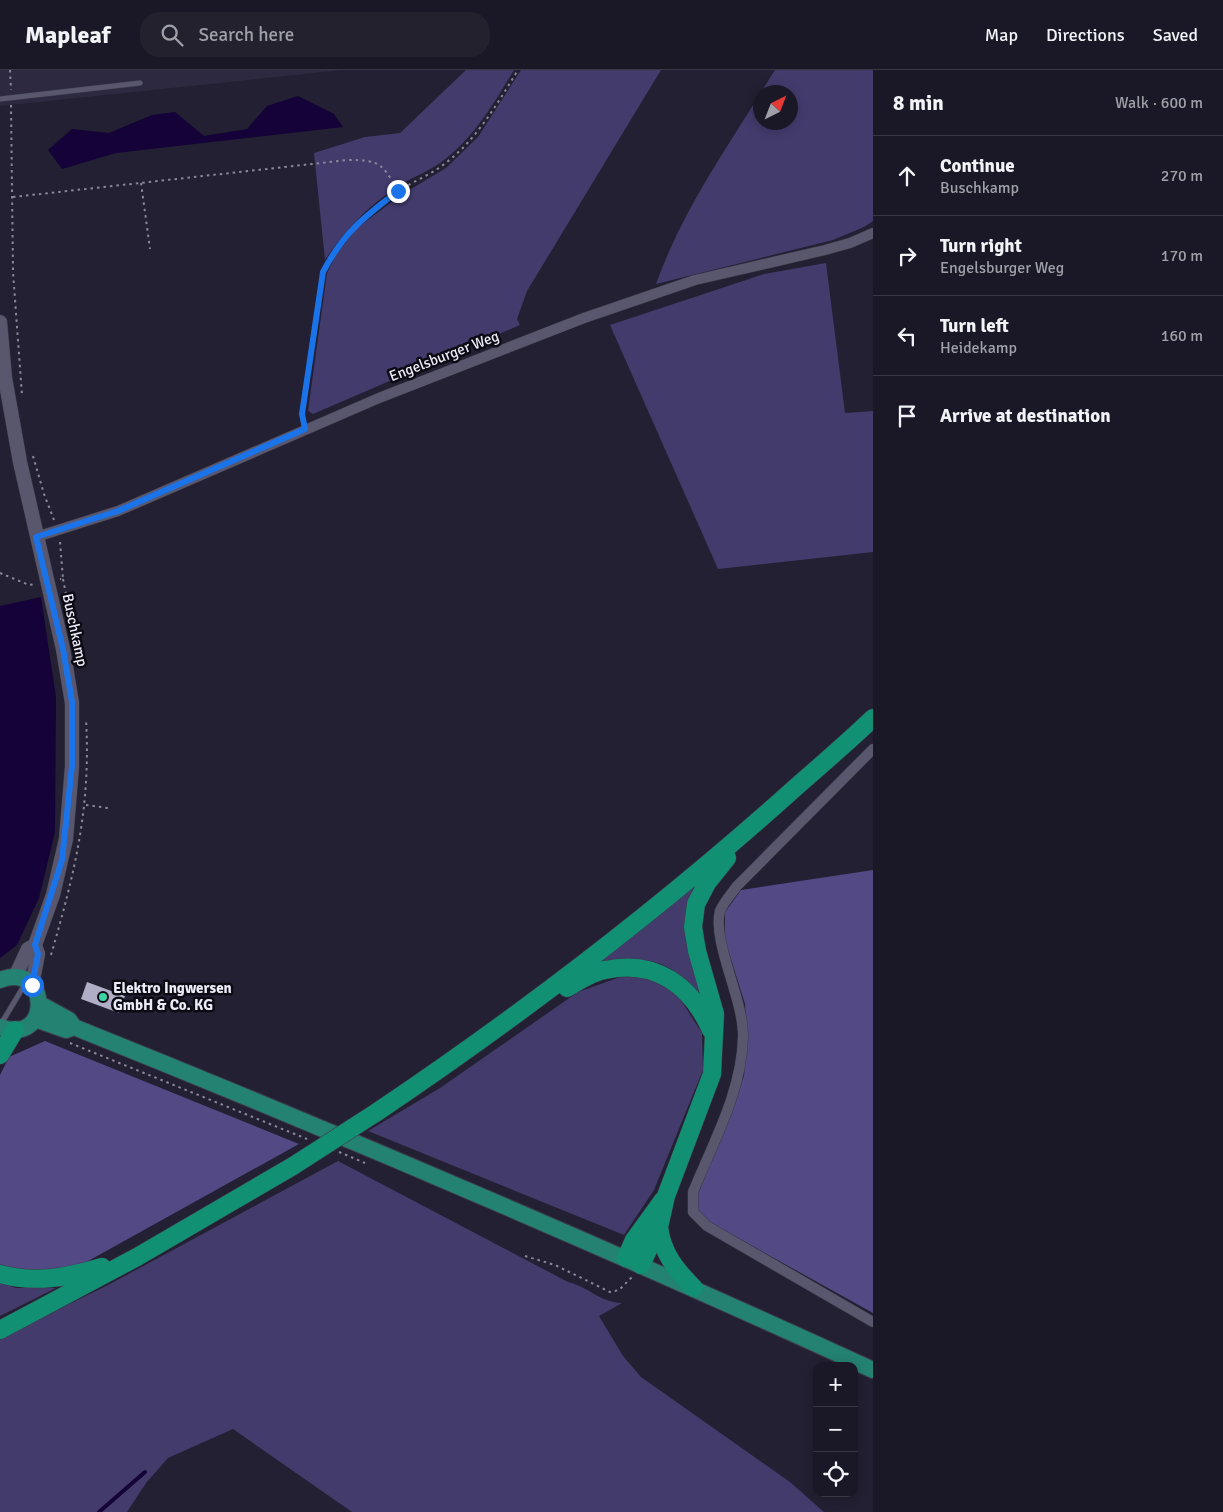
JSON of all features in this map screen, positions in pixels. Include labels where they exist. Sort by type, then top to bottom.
[{"type":"highway","points":[[0,1330],[136,1257],[293,1166],[377,1112],[518,1014],[611,944],[760,820],[873,718]]},
{"type":"highway","points":[[631,1268],[659,1227],[666,1196],[712,1074],[715,1014],[697,951],[693,926],[696,904],[719,868],[760,820]]},
{"type":"highway","points":[[518,1014],[603,970],[630,967],[655,971],[684,988],[702,1010],[714,1038]]},
{"type":"highway","points":[[0,1056],[5,1028]]},
{"type":"highway","points":[[631,1268],[646,1220],[666,1196]]},
{"type":"highway","points":[[659,1227],[663,1248],[672,1264],[694,1288]]},
{"type":"highway","points":[[0,1274],[19,1280],[71,1276],[136,1257]]},
{"type":"main road","points":[[5,1028],[23,1029],[37,1012],[39,996],[18,981]]},
{"type":"main road","points":[[37,1012],[66,1030],[74,1027],[342,1136],[631,1268],[694,1288],[873,1370]]},
{"type":"street","name":"Engelsburger Weg","points":[[36,537],[118,511],[305,429],[574,322],[695,280],[842,245],[873,233]]},
{"type":"street","name":"Buschkamp","points":[[0,322],[5,378],[36,537],[63,649],[72,702],[70,802],[62,860],[35,945],[38,954],[18,981]]},
{"type":"street","points":[[873,749],[737,886],[720,911],[721,940],[740,1005],[742,1046],[739,1076],[693,1192],[693,1212],[707,1226],[873,1322]]},
{"type":"lane","points":[[0,99],[140,83]]},
{"type":"lane","points":[[5,1028],[18,981]]},
{"type":"path","points":[[10,70],[13,272],[23,403]]},
{"type":"path","points":[[305,429],[302,414],[323,272],[333,253],[354,225],[398,191],[443,165],[475,135],[518,70]]},
{"type":"path","points":[[12,198],[348,160],[372,160],[386,170],[398,191]]},
{"type":"path","points":[[141,184],[150,249]]},
{"type":"path","points":[[32,452],[57,531]]},
{"type":"path","points":[[70,802],[108,808]]},
{"type":"path","points":[[66,1042],[313,1142]]},
{"type":"path","points":[[331,1149],[368,1164]]},
{"type":"path","points":[[525,1256],[555,1264],[610,1292],[620,1290],[631,1268]]},
{"type":"shaded area","points":[[0,70],[343,70],[0,106]]},
{"type":"shaded area","points":[[466,70],[514,70],[482,120],[463,143],[440,163],[397,187],[366,211],[340,239],[325,260],[314,153],[365,137],[400,133]]},
{"type":"shaded area","points":[[521,70],[661,70],[527,291],[517,319],[520,325],[313,414],[308,411],[327,273],[336,255],[357,228],[401,195],[446,168],[478,137]]},
{"type":"shaded area","points":[[775,70],[873,70],[873,221],[864,227],[833,240],[656,284],[689,210],[753,105],[753,130],[798,130],[798,85],[765,85]]},
{"type":"shaded area","points":[[298,96],[334,114],[343,127],[116,153],[62,169],[48,150],[72,129],[109,133],[152,115],[175,112],[204,136],[247,129],[267,106]]},
{"type":"shaded area","points":[[826,263],[845,413],[873,411],[873,552],[718,569],[610,325],[764,274]]},
{"type":"shaded area","points":[[41,597],[56,697],[55,832],[39,898],[17,945],[0,958],[0,606]]},
{"type":"shaded area","points":[[873,870],[873,1313],[709,1222],[697,1210],[698,1194],[744,1076],[747,1037],[745,1004],[725,940],[725,912],[741,890]]},
{"type":"shaded area","points":[[702,878],[689,910],[710,1013],[683,979],[673,970],[662,964],[638,960],[589,969]]},
{"type":"shaded area","points":[[626,975],[652,980],[677,994],[702,1033],[703,1070],[654,1190],[624,1235],[368,1131],[440,1088],[578,992]]},
{"type":"shaded area","points":[[45,1041],[299,1144],[72,1270],[20,1271],[0,1266],[0,1075],[9,1057]]},
{"type":"shaded area","points":[[338,1161],[568,1282],[607,1300],[622,1303],[599,1316],[623,1356],[641,1377],[790,1482],[824,1512],[352,1512],[233,1429],[168,1458],[146,1483],[127,1512],[0,1512],[0,1338],[108,1285]]},
{"type":"shaded area","points":[[0,1282],[16,1288],[56,1288],[0,1316]]},
{"type":"building","name":"Elektro Ingwersen GmbH & Co. KG","points":[[87,982],[125,996],[119,1013],[81,999]]},
{"type":"waterway","points":[[99,1512],[145,1472]]},
{"type":"place","name":"Elektro Ingwersen GmbH & Co. KG","points":[[103,997]]},
{"type":"route","points":[[32,985],[38,954],[35,945],[53,895],[66,839],[72,766],[72,702],[63,649],[36,537],[118,511],[305,429],[302,414],[323,272],[333,253],[354,225],[398,191]]}]
